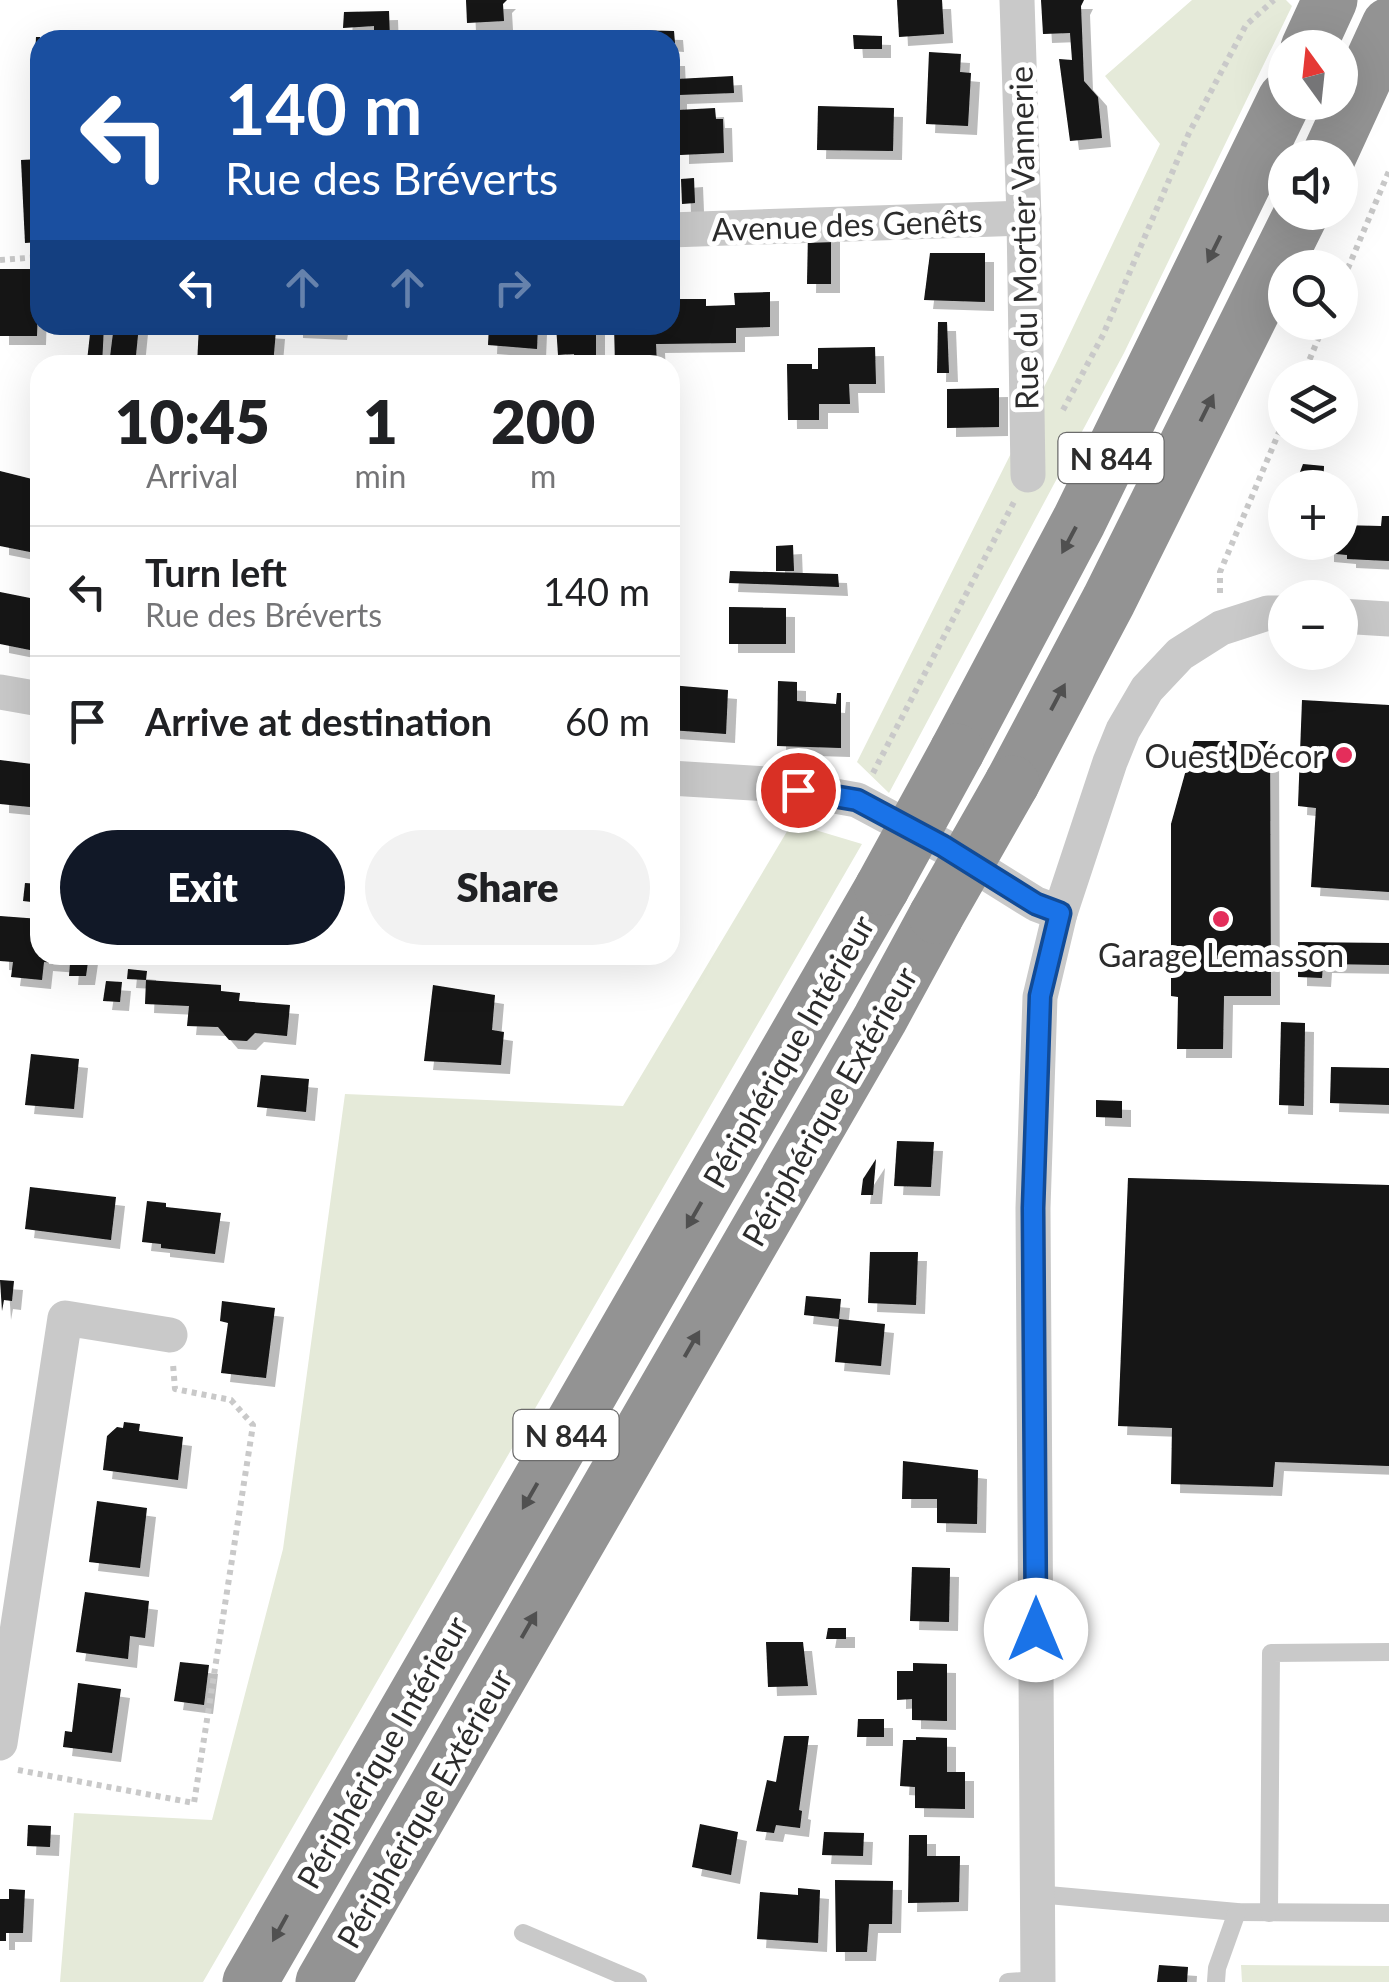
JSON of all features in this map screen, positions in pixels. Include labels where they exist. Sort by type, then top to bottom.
[{"type":"highway","points":[[1316,30],[1330,0]]},
{"type":"highway","points":[[1336,140],[1389,25]]},
{"type":"highway","name":"Périphérique Intérieur","points":[[250,1982],[882,888],[1079,521],[1275,120]]},
{"type":"highway","name":"Périphérique Extérieur","points":[[323,1982],[862,1051],[1012,783],[1146,530],[1293,230]]},
{"type":"street","name":"Rue du Mortier Vannerie","points":[[1016,0],[1028,475]]},
{"type":"street","name":"Avenue des Genêts","points":[[680,230],[1024,218]]},
{"type":"street","points":[[1028,1981],[1038,1894],[1033,1208],[1040,996],[1060,913],[1110,762],[1147,688],[1180,654],[1220,628],[1268,613]]},
{"type":"street","points":[[1358,617],[1389,618]]},
{"type":"street","points":[[0,692],[30,697]]},
{"type":"street","points":[[680,779],[768,784],[857,800],[943,846],[1036,904],[1060,913]]},
{"type":"street","points":[[5,1754],[66,1318],[170,1335]]},
{"type":"lane","points":[[1269,1912],[1271,1653],[1389,1652]]},
{"type":"lane","points":[[1038,1894],[1237,1912],[1389,1913]]},
{"type":"lane","points":[[1216,1982],[1217,1968],[1237,1912]]},
{"type":"lane","points":[[523,1933],[638,1982]]},
{"type":"path","points":[[857,800],[1103,335],[1197,118],[1246,25],[1274,0]]},
{"type":"path","points":[[1356,250],[1389,171]]},
{"type":"path","points":[[0,260],[30,258]]},
{"type":"path","points":[[1220,628],[1220,572],[1271,450]]},
{"type":"path","points":[[5,1754],[21,1772],[194,1803],[253,1425],[231,1400],[175,1389],[170,1335]]},
{"type":"green space","points":[[1192,0],[1286,0],[1292,6],[1280,30],[1268,30],[1268,56],[1124,353],[889,793],[857,762],[1057,361],[1160,144],[1105,76]]},
{"type":"green space","points":[[792,823],[862,844],[203,1982],[60,1982],[74,1813],[212,1820],[283,1549],[345,1094],[623,1106]]},
{"type":"green space","points":[[1241,1965],[1389,1966],[1389,1982],[1242,1982]]},
{"type":"building","points":[[466,0],[507,0],[503,4],[504,21],[467,23]]},
{"type":"building","points":[[897,0],[942,0],[944,34],[899,37]]},
{"type":"building","points":[[1041,0],[1084,0],[1084,81],[1098,97],[1102,138],[1070,141],[1059,59],[1072,60],[1070,33],[1043,34]]},
{"type":"building","points":[[389,11],[390,30],[374,30],[374,26],[343,28],[344,12]]},
{"type":"building","points":[[853,35],[882,36],[882,49],[854,49]]},
{"type":"building","points":[[929,52],[961,54],[960,72],[971,73],[968,126],[926,124]]},
{"type":"building","points":[[733,76],[734,93],[680,95],[680,79]]},
{"type":"building","points":[[818,106],[894,108],[893,151],[817,150]]},
{"type":"building","points":[[715,108],[716,119],[723,119],[724,153],[680,155],[680,110]]},
{"type":"building","points":[[21,160],[30,160],[30,243],[25,243]]},
{"type":"building","points":[[694,178],[695,203],[682,204],[681,179]]},
{"type":"building","points":[[831,231],[831,284],[807,284],[808,232]]},
{"type":"building","points":[[930,253],[985,253],[985,302],[924,300]]},
{"type":"building","points":[[0,269],[30,269],[30,335],[37,336],[0,336]]},
{"type":"building","points":[[770,292],[770,327],[736,328],[736,343],[656,344],[657,355],[615,355],[614,335],[680,335],[680,299],[706,299],[706,306],[735,305],[734,293]]},
{"type":"building","points":[[938,322],[947,322],[949,373],[937,373]]},
{"type":"building","points":[[90,335],[104,335],[102,355],[88,355]]},
{"type":"building","points":[[113,335],[138,335],[136,355],[110,355]]},
{"type":"building","points":[[198,335],[276,335],[274,355],[198,355]]},
{"type":"building","points":[[488,335],[538,335],[537,349],[488,345]]},
{"type":"building","points":[[557,335],[596,335],[596,355],[558,355]]},
{"type":"building","points":[[875,347],[876,384],[849,384],[850,404],[819,404],[819,420],[788,420],[787,364],[812,364],[812,369],[818,369],[818,348]]},
{"type":"building","points":[[999,388],[999,427],[947,428],[947,389]]},
{"type":"building","points":[[1303,464],[1324,466],[1324,470],[1301,470]]},
{"type":"building","points":[[0,471],[30,478],[30,552],[0,546]]},
{"type":"building","points":[[1382,516],[1389,516],[1389,561],[1358,560],[1358,525],[1381,526]]},
{"type":"building","points":[[793,545],[794,571],[776,571],[776,546]]},
{"type":"building","points":[[730,571],[838,574],[839,587],[729,583]]},
{"type":"building","points":[[0,592],[30,598],[30,650],[0,644]]},
{"type":"building","points":[[729,607],[786,608],[786,644],[729,644]]},
{"type":"building","points":[[778,681],[797,682],[797,701],[836,704],[837,693],[841,693],[841,748],[777,746]]},
{"type":"building","points":[[680,686],[728,690],[726,734],[680,731]]},
{"type":"building","name":"Ouest Décor","points":[[1302,700],[1389,705],[1389,892],[1311,887],[1316,808],[1298,806]]},
{"type":"building","name":"Garage Lemasson","points":[[1194,741],[1270,741],[1271,996],[1224,996],[1223,1049],[1177,1049],[1178,997],[1171,996],[1171,824]]},
{"type":"building","points":[[0,760],[30,764],[30,807],[0,804]]},
{"type":"building","points":[[25,883],[30,883],[30,902],[23,901]]},
{"type":"building","points":[[0,916],[30,918],[30,965],[44,965],[42,980],[11,977],[13,962],[0,961]]},
{"type":"building","points":[[1298,942],[1389,943],[1389,965],[1323,964],[1322,978],[1298,977]]},
{"type":"building","points":[[70,965],[88,965],[86,976],[69,976]]},
{"type":"building","points":[[128,969],[147,971],[146,980],[127,979]]},
{"type":"building","points":[[146,980],[221,985],[221,991],[240,993],[239,1001],[290,1005],[287,1036],[255,1033],[247,1041],[229,1040],[218,1027],[187,1026],[189,1006],[145,1004]]},
{"type":"building","points":[[106,981],[122,982],[120,1002],[103,1001]]},
{"type":"building","points":[[433,985],[495,995],[492,1030],[504,1032],[501,1065],[424,1061]]},
{"type":"building","points":[[1281,1022],[1305,1023],[1304,1106],[1279,1105]]},
{"type":"building","points":[[31,1054],[79,1059],[74,1109],[25,1105]]},
{"type":"building","points":[[1331,1067],[1389,1068],[1389,1105],[1330,1103]]},
{"type":"building","points":[[261,1075],[309,1079],[306,1112],[257,1107]]},
{"type":"building","points":[[1096,1100],[1122,1101],[1122,1118],[1096,1117]]},
{"type":"building","points":[[897,1141],[934,1142],[931,1187],[894,1186]]},
{"type":"building","points":[[876,1159],[873,1195],[861,1195],[863,1179]]},
{"type":"building","points":[[1128,1178],[1389,1185],[1389,1466],[1275,1462],[1273,1487],[1171,1484],[1172,1428],[1118,1426]]},
{"type":"building","points":[[30,1187],[116,1197],[111,1240],[25,1229]]},
{"type":"building","points":[[147,1201],[221,1213],[215,1254],[142,1242]]},
{"type":"building","points":[[870,1252],[918,1252],[916,1305],[868,1303]]},
{"type":"building","points":[[0,1280],[14,1281],[12,1301],[4,1300],[2,1311]]},
{"type":"building","points":[[806,1296],[841,1299],[839,1319],[804,1315]]},
{"type":"building","points":[[222,1301],[275,1308],[266,1378],[221,1373],[228,1323],[220,1321]]},
{"type":"building","points":[[839,1319],[885,1324],[881,1366],[835,1362]]},
{"type":"building","points":[[124,1422],[140,1424],[139,1431],[183,1437],[178,1480],[103,1470],[107,1436],[117,1427],[123,1428]]},
{"type":"building","points":[[903,1461],[978,1470],[977,1524],[937,1523],[937,1499],[902,1499]]},
{"type":"building","points":[[97,1501],[147,1508],[140,1568],[89,1562]]},
{"type":"building","points":[[912,1567],[950,1568],[949,1622],[910,1621]]},
{"type":"building","points":[[85,1592],[149,1601],[145,1638],[130,1636],[128,1659],[76,1652]]},
{"type":"building","points":[[828,1628],[846,1628],[846,1639],[826,1639]]},
{"type":"building","points":[[766,1642],[803,1642],[808,1686],[768,1687]]},
{"type":"building","points":[[180,1662],[209,1665],[204,1705],[174,1701]]},
{"type":"building","points":[[913,1663],[947,1664],[947,1721],[912,1720],[912,1699],[897,1700],[897,1671],[913,1671]]},
{"type":"building","points":[[78,1683],[121,1689],[112,1753],[63,1747],[65,1731],[72,1732]]},
{"type":"building","points":[[858,1719],[884,1719],[884,1737],[857,1737]]},
{"type":"building","points":[[784,1736],[809,1736],[800,1828],[776,1825],[774,1833],[756,1831],[767,1780],[776,1782]]},
{"type":"building","points":[[947,1738],[947,1772],[965,1772],[965,1809],[915,1808],[915,1787],[900,1786],[903,1740]]},
{"type":"building","points":[[700,1824],[738,1832],[731,1875],[692,1867]]},
{"type":"building","points":[[28,1825],[51,1826],[50,1847],[27,1846]]},
{"type":"building","points":[[824,1832],[864,1833],[863,1856],[822,1855]]},
{"type":"building","points":[[909,1835],[927,1835],[927,1856],[960,1856],[959,1902],[908,1903]]},
{"type":"building","points":[[835,1880],[893,1881],[892,1924],[869,1924],[867,1952],[836,1952]]},
{"type":"building","points":[[798,1888],[820,1890],[818,1943],[757,1939],[760,1892],[798,1895]]},
{"type":"building","points":[[9,1889],[25,1890],[23,1933],[6,1933],[6,1941],[0,1941],[0,1899],[9,1899]]},
{"type":"building","points":[[1159,1965],[1188,1967],[1187,1982],[1157,1982]]},
{"type":"place","name":"Ouest Décor","points":[[1344,755]]},
{"type":"place","name":"Garage Lemasson","points":[[1221,919]]},
{"type":"route","points":[[798,790],[857,800],[943,846],[1036,904],[1060,913],[1040,996],[1033,1208],[1036,1630]]}]
